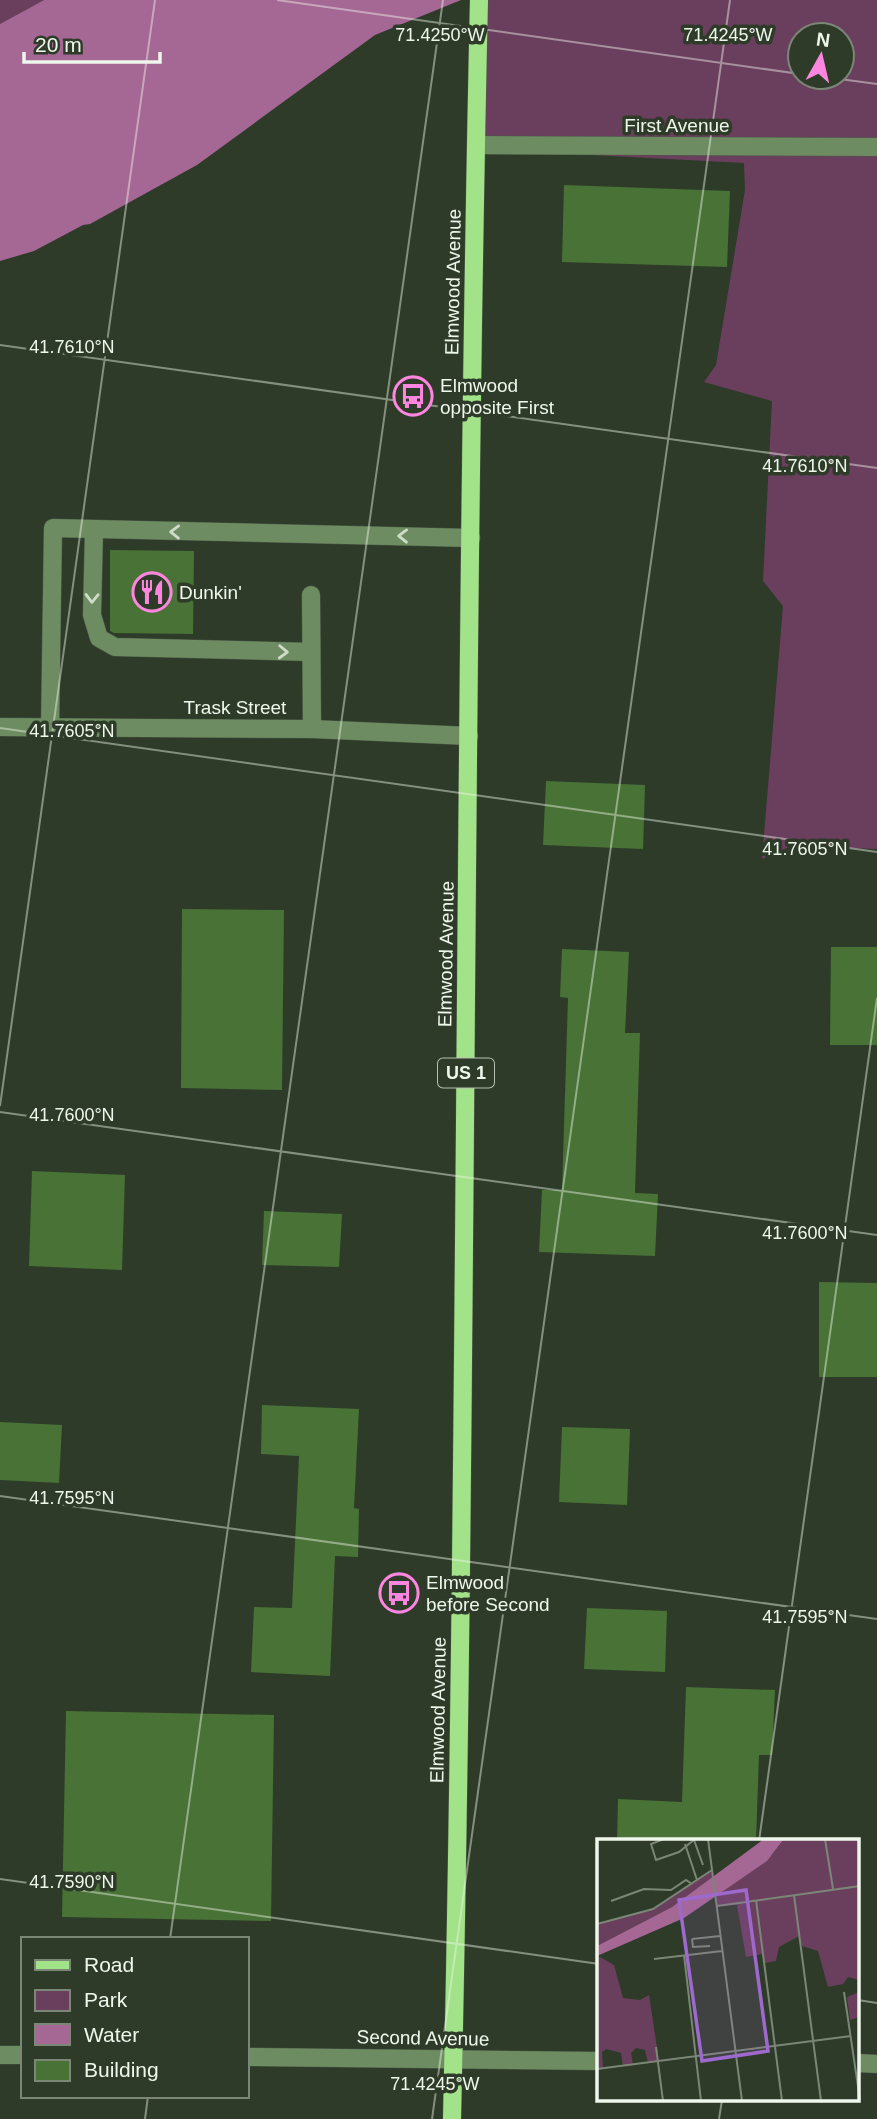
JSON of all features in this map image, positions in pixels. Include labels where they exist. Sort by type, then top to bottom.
[{"type":"main road","name":"Elmwood Avenue","points":[[452,2119],[479,0]]},
{"type":"street","name":"First Avenue","points":[[476,145],[877,147]]},
{"type":"street","points":[[50,728],[53,528],[471,538]]},
{"type":"street","points":[[94,530],[92,615],[99,638],[107,643],[115,647],[311,652]]},
{"type":"street","points":[[311,595],[312,729]]},
{"type":"street","name":"Trask Street","points":[[0,727],[312,729],[469,736]]},
{"type":"street","points":[[0,2055],[21,2055]]},
{"type":"street","name":"Second Avenue","points":[[248,2057],[597,2061]]},
{"type":"green space","points":[[0,0],[44,0],[0,24]]},
{"type":"green space","points":[[475,0],[877,0],[877,849],[791,846],[762,859],[783,606],[763,581],[772,401],[704,382],[716,365],[745,190],[744,163],[479,149]]},
{"type":"water","points":[[44,0],[461,0],[375,35],[197,165],[90,224],[83,225],[34,251],[0,261],[0,24]]},
{"type":"building","points":[[564,185],[730,191],[727,267],[562,262]]},
{"type":"building","name":"Dunkin'","points":[[110,550],[194,551],[193,634],[110,631]]},
{"type":"building","points":[[546,781],[645,785],[643,849],[543,845]]},
{"type":"building","points":[[182,909],[284,910],[282,1090],[181,1088]]},
{"type":"building","points":[[831,947],[877,947],[877,1045],[830,1045]]},
{"type":"building","points":[[562,949],[629,952],[625,1033],[640,1033],[635,1193],[658,1194],[655,1256],[539,1252],[542,1190],[562,1190],[568,998],[560,997]]},
{"type":"building","points":[[32,1171],[125,1175],[122,1270],[29,1266]]},
{"type":"building","points":[[264,1211],[342,1214],[339,1267],[262,1265]]},
{"type":"building","points":[[819,1282],[877,1283],[877,1377],[819,1377]]},
{"type":"building","points":[[262,1405],[359,1409],[354,1508],[359,1509],[358,1557],[335,1556],[330,1676],[251,1672],[254,1607],[292,1608],[299,1456],[261,1454]]},
{"type":"building","points":[[0,1422],[62,1425],[59,1483],[0,1480]]},
{"type":"building","points":[[562,1427],[630,1429],[627,1505],[559,1502]]},
{"type":"building","points":[[587,1608],[667,1611],[665,1672],[584,1669]]},
{"type":"building","points":[[686,1687],[775,1690],[772,1755],[759,1755],[756,1839],[617,1839],[618,1799],[682,1802]]},
{"type":"building","points":[[66,1711],[274,1715],[271,1921],[62,1917]]},
{"type":"place","name":"Elmwood opposite First","points":[[413,396]]},
{"type":"place","name":"Dunkin'","points":[[152,592]]},
{"type":"place","name":"Elmwood before Second","points":[[399,1593]]}]
